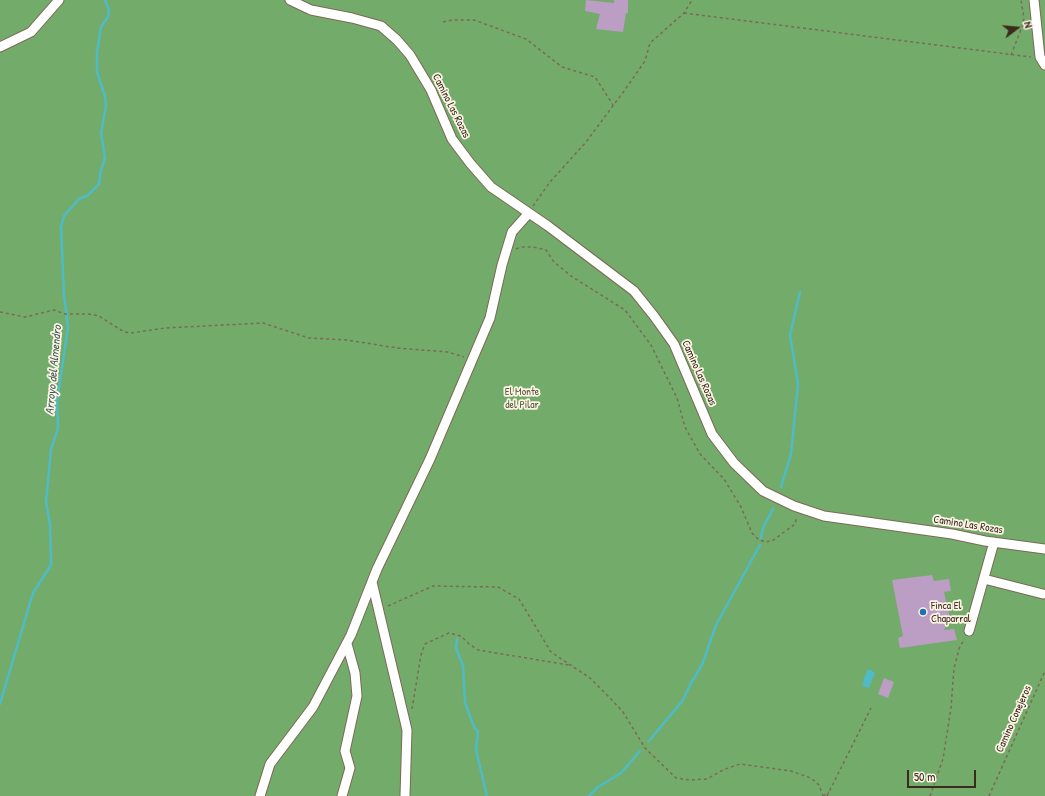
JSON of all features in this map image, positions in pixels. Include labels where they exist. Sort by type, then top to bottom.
[{"type":"street","points":[[0,47],[31,32],[59,0]]},
{"type":"street","name":"Camino Las Rozas","points":[[290,0],[311,10],[352,18],[381,26],[397,40],[410,55],[431,90],[452,139],[491,187],[529,213],[634,291],[674,344],[712,434],[734,463],[763,492],[799,508],[824,516],[1045,549]]},
{"type":"street","points":[[1034,0],[1040,56],[1045,65]]},
{"type":"street","points":[[260,796],[270,764],[313,707],[347,644],[372,581],[430,459],[490,318],[512,232],[529,213]]},
{"type":"street","points":[[969,631],[994,542]]},
{"type":"street","points":[[984,579],[1044,594]]},
{"type":"street","points":[[372,581],[407,730],[404,796]]},
{"type":"street","points":[[342,796],[350,768],[345,750],[357,696],[355,673],[347,644]]},
{"type":"path","points":[[529,213],[550,182],[586,142],[645,61],[650,43],[662,30],[684,13],[692,0]]},
{"type":"path","points":[[1011,55],[1018,41],[1023,23],[1021,0]]},
{"type":"path","points":[[684,13],[1011,55],[1040,56]]},
{"type":"path","points":[[442,22],[452,20],[474,20],[526,39],[562,67],[595,77],[613,105]]},
{"type":"path","points":[[505,255],[521,247],[533,247],[546,250],[554,262],[571,276],[625,310],[651,345],[677,398],[685,427],[700,454],[724,479],[741,507],[752,533],[758,539],[765,542],[772,541],[795,524],[799,508]]},
{"type":"path","points":[[0,312],[25,317],[54,310],[65,314],[88,314],[99,316],[124,332],[131,333],[165,328],[263,323],[309,338],[347,340],[397,348],[448,352],[473,359]]},
{"type":"path","points":[[378,610],[433,586],[498,587],[519,599],[551,652],[590,678],[623,712],[645,748],[676,778],[690,780],[707,779],[723,770],[740,764],[791,771],[812,778],[823,796],[829,792]]},
{"type":"path","points":[[930,796],[942,759],[951,708],[954,668],[960,646],[969,631]]},
{"type":"path","points":[[410,715],[421,655],[425,644],[449,633],[461,636],[478,650],[571,665]]},
{"type":"path","name":"Camino Conejeros","points":[[989,796],[1045,671]]},
{"type":"path","points":[[827,796],[871,708]]},
{"type":"green space","name":"El Monte del Pilar","points":[[0,0],[1045,0],[1045,796],[0,796]]},
{"type":"water","points":[[867,670],[871,670],[875,673],[869,688],[862,686]]},
{"type":"building","points":[[586,0],[614,3],[614,0],[628,0],[628,13],[626,13],[623,32],[596,29],[600,14],[585,11]]},
{"type":"building","name":"Finca El Chaparral","points":[[932,575],[934,581],[949,579],[951,591],[944,592],[950,618],[944,630],[954,629],[957,640],[900,648],[898,638],[903,636],[892,580]]},
{"type":"building","points":[[884,678],[894,682],[888,698],[878,694]]},
{"type":"waterway","name":"Arroyo del Almendro","points":[[0,704],[33,593],[51,565],[50,525],[46,502],[51,449],[58,428],[57,402],[68,327],[64,295],[61,227],[64,216],[79,199],[87,196],[99,184],[105,158],[101,133],[106,106],[105,96],[97,72],[97,52],[101,27],[108,17],[109,10],[105,0]]},
{"type":"waterway","points":[[781,487],[791,454],[798,384],[790,335],[800,292]]},
{"type":"waterway","points":[[761,538],[763,528],[773,509]]},
{"type":"waterway","points":[[649,741],[683,700],[702,665],[716,625],[760,545]]},
{"type":"waterway","points":[[457,639],[456,648],[463,666],[465,703],[475,729],[478,731],[476,750],[487,796]]},
{"type":"waterway","points":[[589,796],[598,787],[621,773],[640,751]]},
{"type":"place","name":"Finca El Chaparral","points":[[923,612]]}]
